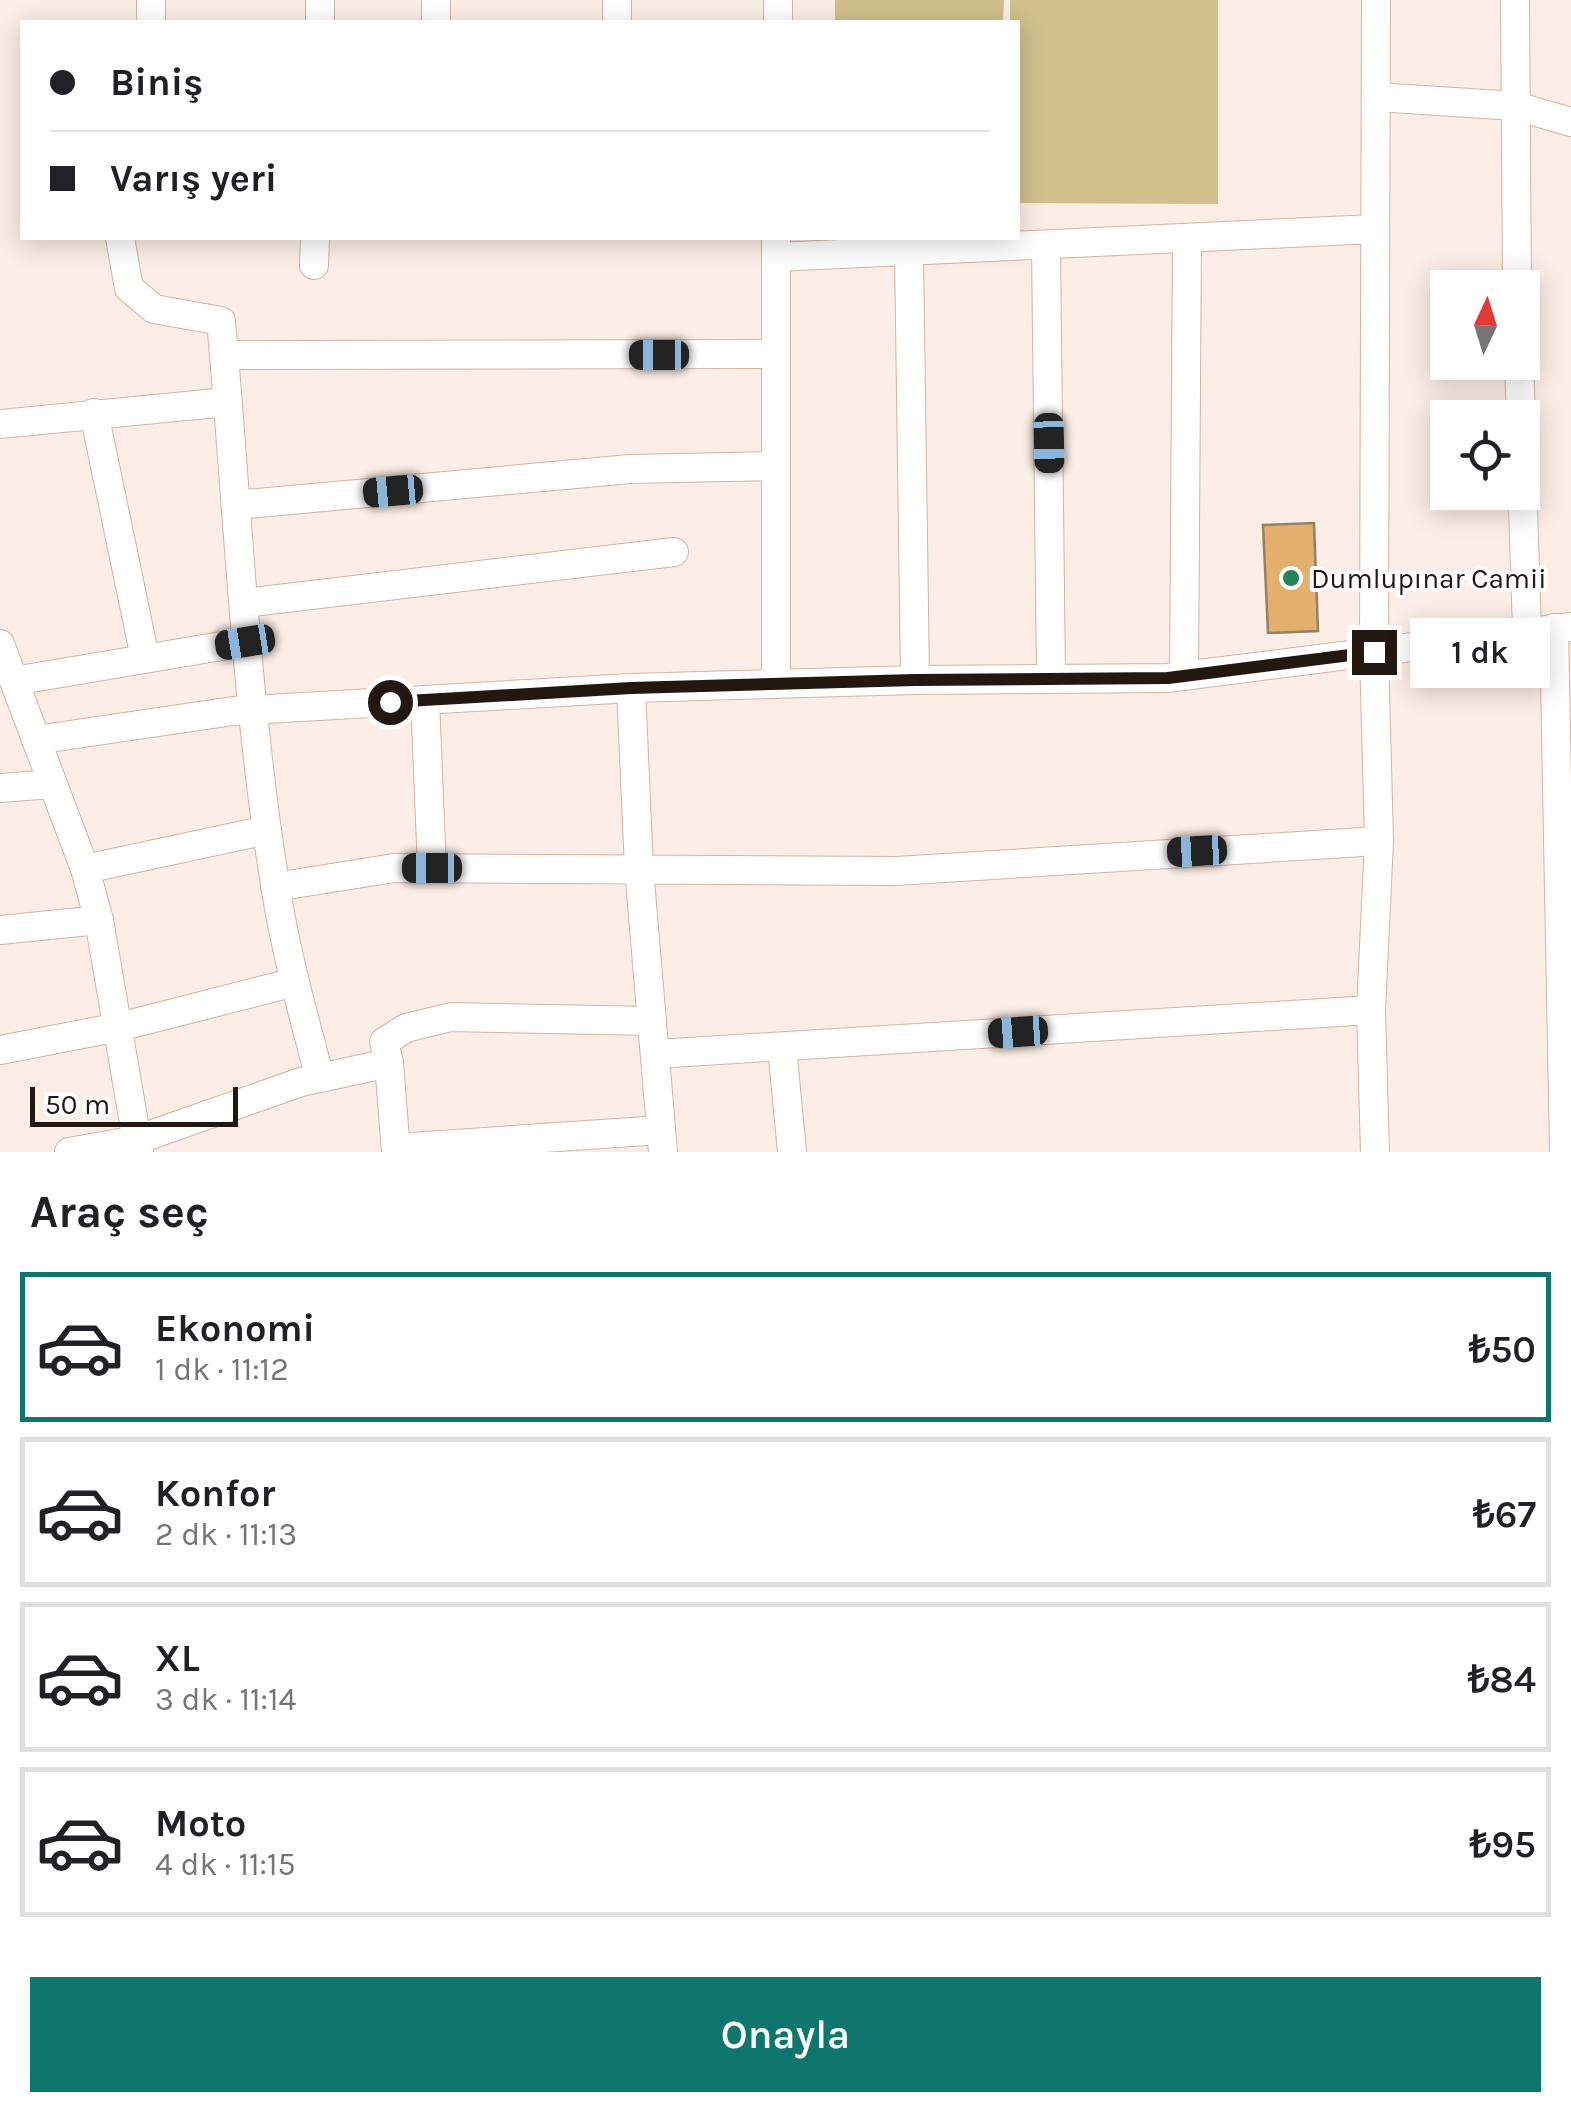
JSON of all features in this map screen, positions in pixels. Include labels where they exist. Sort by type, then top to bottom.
[{"type":"street","points":[[1375,1152],[1371,1010],[1379,841],[1374,652],[1376,0]]},
{"type":"street","points":[[1514,0],[1517,270]]},
{"type":"street","points":[[1376,97],[1516,106],[1571,122]]},
{"type":"street","points":[[776,684],[776,247],[909,252],[1374,229]]},
{"type":"street","points":[[1184,676],[1187,238]]},
{"type":"street","points":[[120,240],[129,288],[154,309],[221,321],[245,642],[267,830],[295,982],[320,1078]]},
{"type":"street","points":[[1046,246],[1052,678]]},
{"type":"street","points":[[909,252],[915,680]]},
{"type":"street","points":[[224,356],[775,354]]},
{"type":"street","points":[[0,424],[228,402]]},
{"type":"street","points":[[94,413],[145,658]]},
{"type":"street","points":[[236,505],[630,469],[775,466]]},
{"type":"street","points":[[1528,510],[1551,629],[1564,1152]]},
{"type":"street","points":[[244,603],[674,552]]},
{"type":"street","points":[[36,740],[252,710],[631,688],[1184,676],[1551,629]]},
{"type":"street","points":[[14,681],[245,642]]},
{"type":"street","points":[[0,644],[85,868],[99,920],[138,1146]]},
{"type":"street","points":[[631,688],[640,869],[662,1141],[396,1150],[390,1063],[384,1042],[406,1028],[451,1018],[652,1021]]},
{"type":"street","points":[[424,700],[432,868]]},
{"type":"street","points":[[0,788],[52,784]]},
{"type":"street","points":[[85,868],[267,830]]},
{"type":"street","points":[[275,888],[394,868],[896,871],[1379,841]]},
{"type":"street","points":[[0,930],[99,920]]},
{"type":"street","points":[[0,1050],[119,1027],[295,982]]},
{"type":"street","points":[[655,1054],[1371,1010]]},
{"type":"street","points":[[782,1047],[792,1152]]},
{"type":"street","points":[[68,1152],[138,1146],[320,1078],[390,1063]]},
{"type":"shaded area","points":[[835,0],[1004,0],[1003,20],[835,20]]},
{"type":"shaded area","points":[[1010,0],[1218,0],[1218,204],[1020,203],[1020,20],[1010,20]]},
{"type":"building","name":"Dumlupınar Camii","points":[[1314,523],[1318,631],[1268,633],[1263,525]]},
{"type":"place","name":"Dumlupınar Camii","points":[[1291,578]]},
{"type":"route","points":[[390,702],[631,688],[1168,678],[1374,652]]}]
